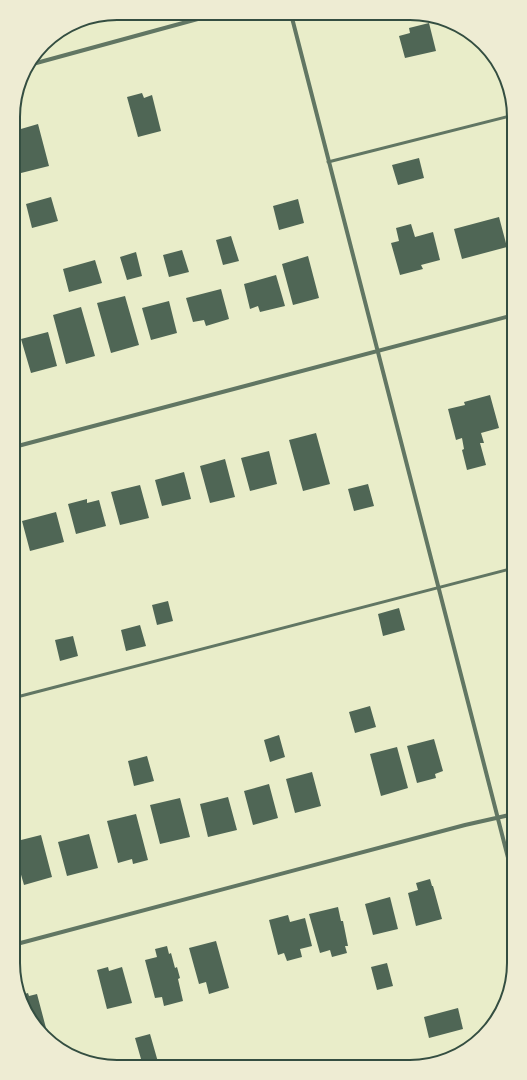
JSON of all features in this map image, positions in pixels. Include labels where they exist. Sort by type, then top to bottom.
[{"type":"street","points":[[36,63],[194,20]]},
{"type":"street","points":[[292,20],[507,855]]},
{"type":"street","points":[[20,445],[507,316]]},
{"type":"street","points":[[20,943],[507,815]]},
{"type":"lane","points":[[328,162],[507,117]]},
{"type":"lane","points":[[20,696],[507,570]]},
{"type":"building","points":[[429,23],[436,51],[405,58],[399,36],[410,33],[409,28]]},
{"type":"building","points":[[142,93],[144,98],[152,95],[161,131],[138,137],[127,97]]},
{"type":"building","points":[[38,124],[49,166],[21,173],[20,129]]},
{"type":"building","points":[[419,158],[424,178],[398,185],[392,165]]},
{"type":"building","points":[[51,197],[58,221],[32,228],[26,204]]},
{"type":"building","points":[[298,199],[304,223],[279,230],[273,206]]},
{"type":"building","points":[[499,217],[507,247],[462,259],[454,229]]},
{"type":"building","points":[[411,224],[415,237],[433,232],[440,260],[421,265],[423,269],[400,275],[391,243],[399,241],[396,228]]},
{"type":"building","points":[[231,236],[239,261],[223,265],[216,240]]},
{"type":"building","points":[[182,250],[189,272],[169,277],[163,255]]},
{"type":"building","points":[[136,252],[142,276],[127,280],[120,257]]},
{"type":"building","points":[[308,256],[319,298],[293,305],[282,264]]},
{"type":"building","points":[[95,260],[102,283],[69,292],[63,269]]},
{"type":"building","points":[[276,275],[285,306],[260,312],[258,306],[250,309],[244,284]]},
{"type":"building","points":[[221,289],[229,319],[206,326],[204,320],[193,322],[186,298]]},
{"type":"building","points":[[125,296],[139,345],[111,353],[97,303]]},
{"type":"building","points":[[169,301],[177,333],[151,340],[142,308]]},
{"type":"building","points":[[81,307],[95,356],[66,364],[53,315]]},
{"type":"building","points":[[48,332],[57,366],[31,373],[21,339]]},
{"type":"building","points":[[490,395],[499,428],[481,433],[484,443],[480,443],[486,465],[467,470],[462,450],[464,449],[462,438],[456,440],[448,409],[465,405],[464,402]]},
{"type":"building","points":[[316,433],[330,484],[303,491],[289,440]]},
{"type":"building","points":[[269,451],[277,484],[250,491],[241,458]]},
{"type":"building","points":[[225,459],[235,497],[210,503],[200,466]]},
{"type":"building","points":[[184,472],[191,499],[162,506],[155,480]]},
{"type":"building","points":[[368,484],[374,506],[354,511],[348,489]]},
{"type":"building","points":[[140,485],[149,518],[120,525],[111,492]]},
{"type":"building","points":[[87,499],[87,503],[99,500],[106,526],[76,534],[68,504]]},
{"type":"building","points":[[56,512],[64,542],[30,551],[22,521]]},
{"type":"building","points":[[168,601],[173,621],[157,625],[152,605]]},
{"type":"building","points":[[399,608],[405,630],[383,636],[378,614]]},
{"type":"building","points":[[140,625],[146,646],[126,651],[121,630]]},
{"type":"building","points":[[73,636],[78,656],[60,661],[55,640]]},
{"type":"building","points":[[370,706],[376,727],[355,733],[349,712]]},
{"type":"building","points":[[279,735],[285,757],[270,762],[264,740]]},
{"type":"building","points":[[434,739],[443,771],[435,774],[436,778],[417,783],[407,746]]},
{"type":"building","points":[[397,747],[408,788],[381,796],[370,754]]},
{"type":"building","points":[[147,756],[154,781],[134,786],[128,761]]},
{"type":"building","points":[[312,772],[321,806],[295,813],[286,779]]},
{"type":"building","points":[[269,784],[278,818],[253,825],[244,791]]},
{"type":"building","points":[[228,797],[237,830],[208,837],[200,804]]},
{"type":"building","points":[[180,798],[190,837],[160,844],[150,805]]},
{"type":"building","points":[[136,814],[148,860],[133,864],[132,859],[118,863],[107,821]]},
{"type":"building","points":[[89,834],[98,868],[67,876],[58,842]]},
{"type":"building","points":[[41,835],[52,877],[24,885],[20,871],[20,840]]},
{"type":"building","points":[[430,879],[442,919],[416,926],[408,893],[418,890],[416,883]]},
{"type":"building","points":[[390,897],[398,929],[373,935],[365,904]]},
{"type":"building","points":[[338,907],[341,921],[343,921],[348,946],[345,946],[347,953],[332,957],[330,950],[320,953],[309,914]]},
{"type":"building","points":[[288,915],[290,922],[305,918],[312,946],[300,949],[302,957],[287,961],[284,953],[278,955],[269,920]]},
{"type":"building","points":[[216,941],[229,988],[209,994],[206,982],[199,984],[189,948]]},
{"type":"building","points":[[167,946],[169,954],[171,953],[175,968],[177,967],[183,1001],[164,1006],[162,997],[155,998],[145,960],[157,957],[155,949]]},
{"type":"building","points":[[387,963],[393,986],[377,990],[371,967]]},
{"type":"building","points":[[108,967],[109,971],[122,967],[132,1003],[107,1009],[97,970]]},
{"type":"building","points":[[28,993],[29,996],[37,994],[46,1028],[36,1017],[25,994]]},
{"type":"building","points":[[458,1008],[463,1029],[429,1038],[424,1017]]},
{"type":"building","points":[[150,1034],[157,1060],[141,1060],[135,1038]]}]
